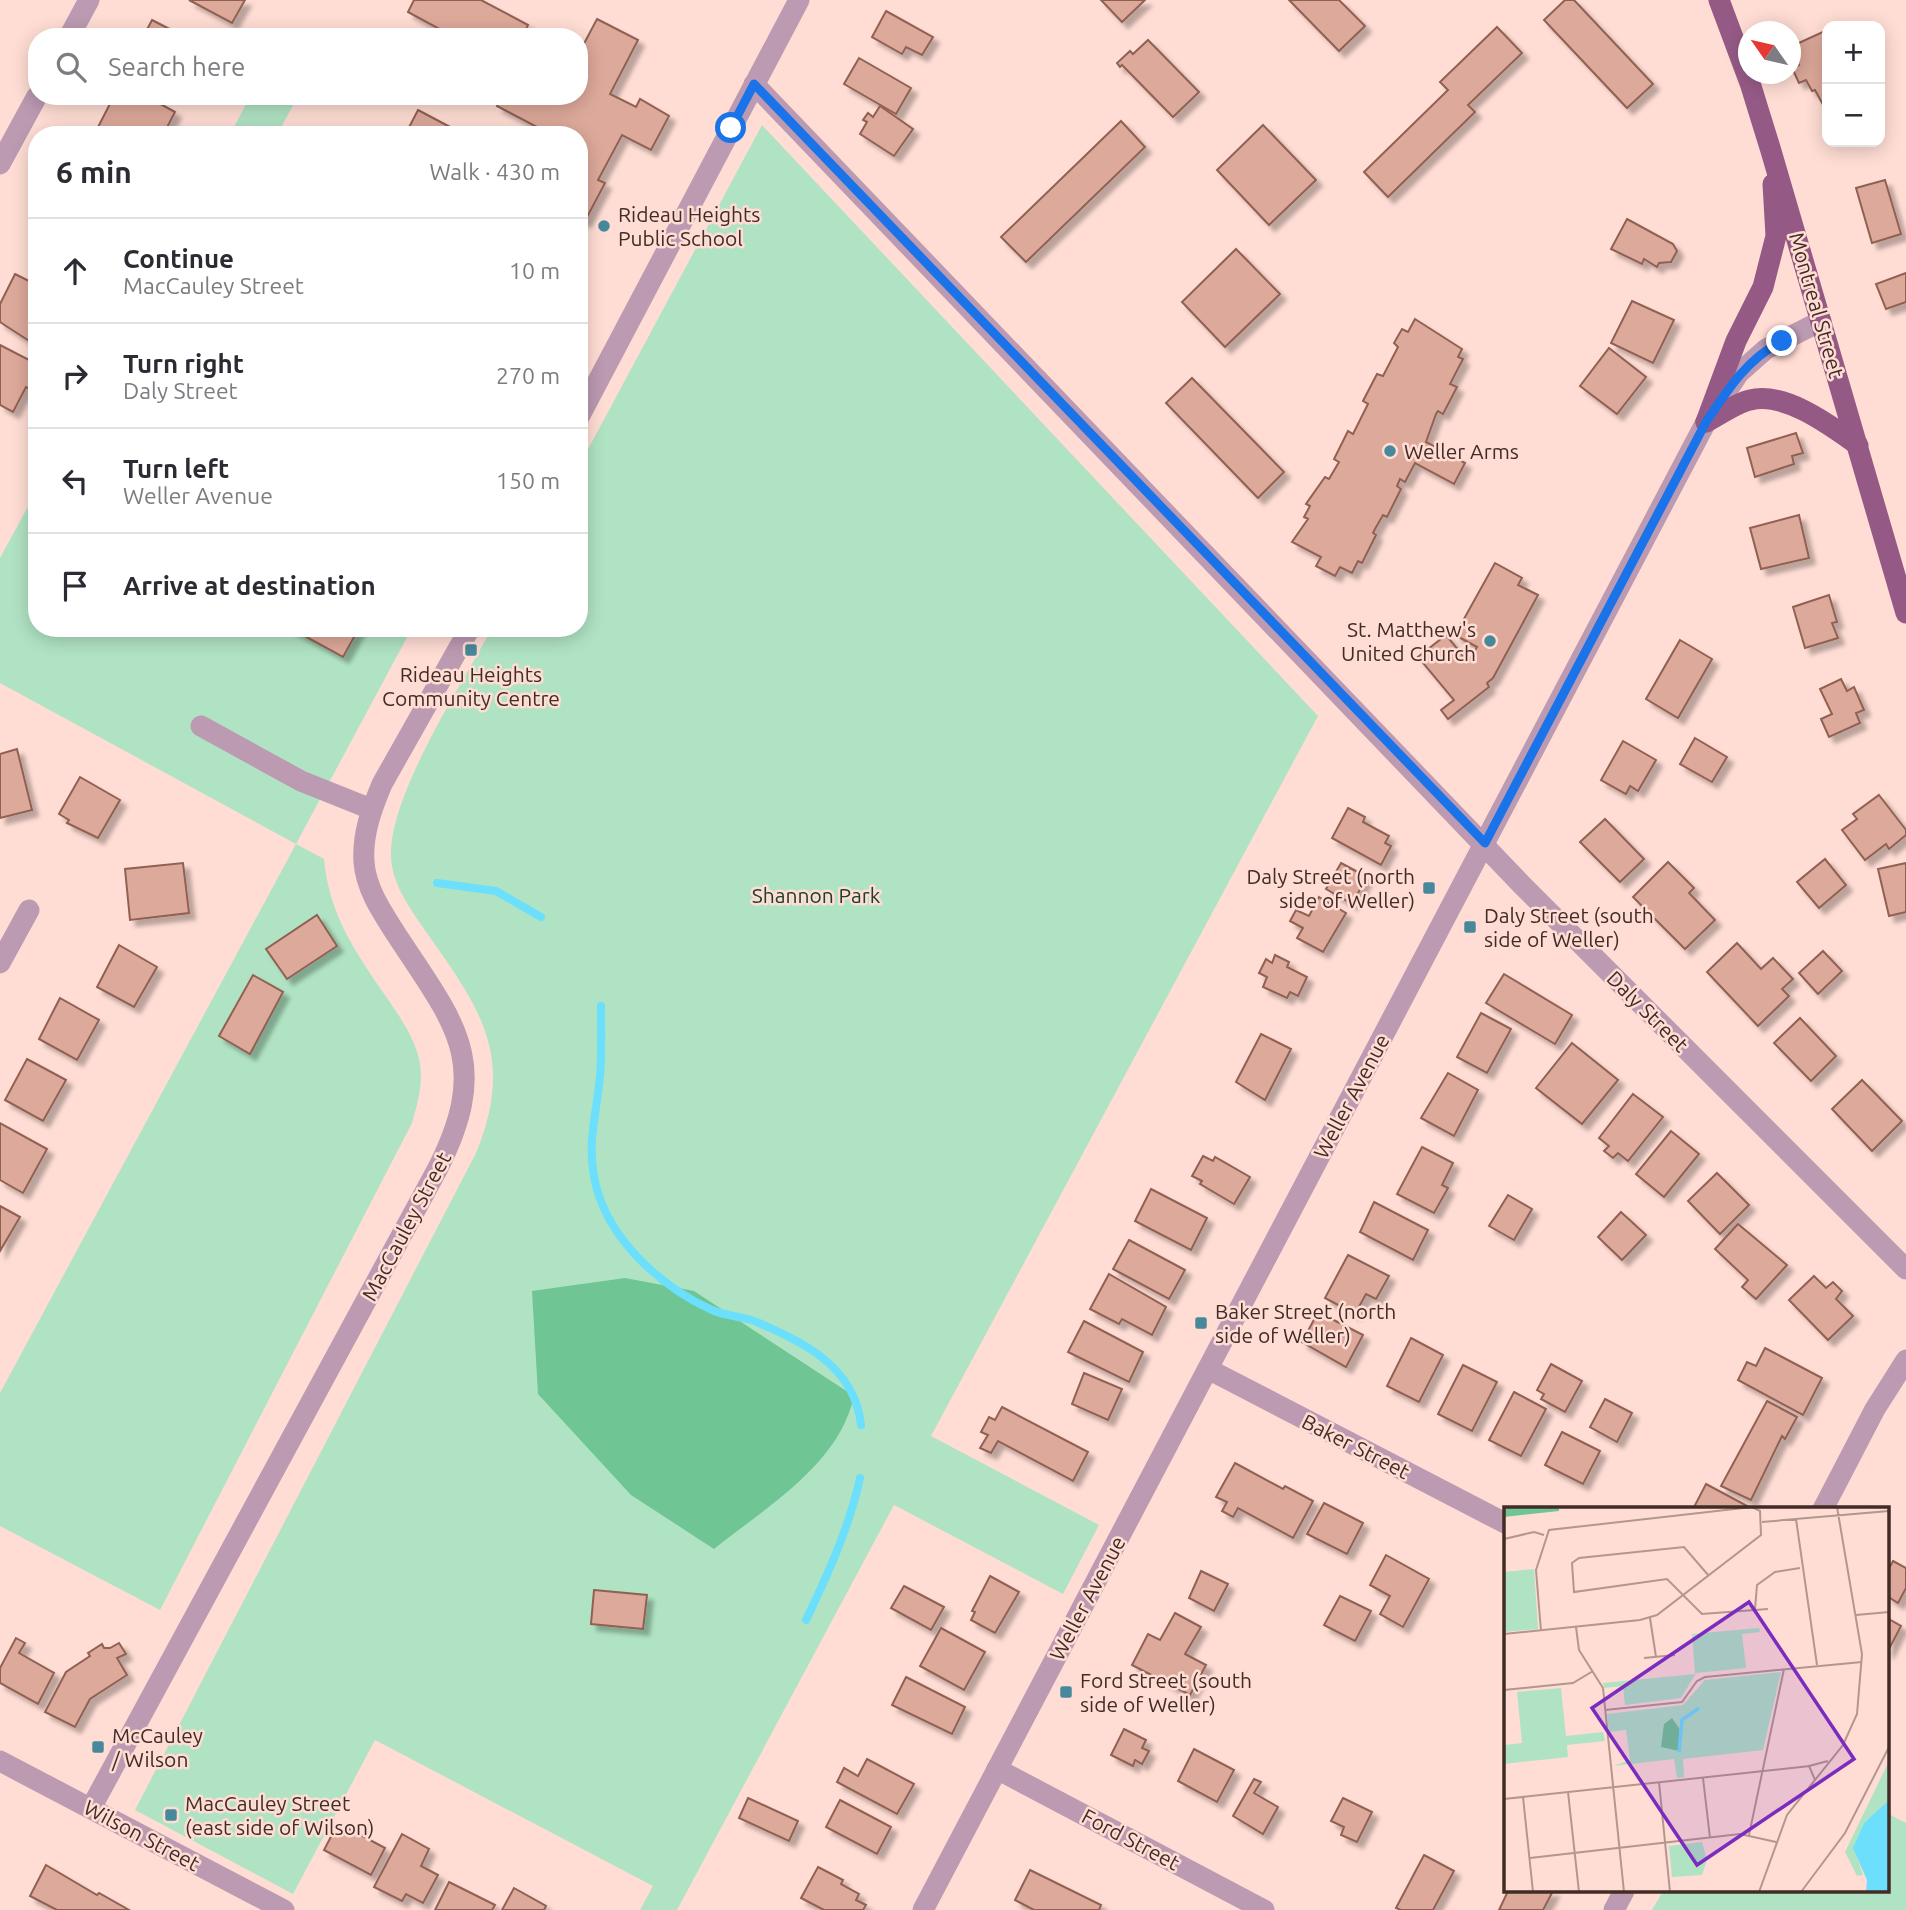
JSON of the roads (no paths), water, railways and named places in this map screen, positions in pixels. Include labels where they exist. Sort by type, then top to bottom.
[{"type":"main road","name":"Montreal Street","points":[[1718,0],[1750,83],[1771,151],[1906,613]]},
{"type":"main road","points":[[1706,422],[1736,341],[1763,287],[1776,236],[1771,151]]},
{"type":"main road","points":[[1706,422],[1751,399],[1786,403],[1825,421],[1858,445]]},
{"type":"street","points":[[74,28],[89,0]]},
{"type":"street","points":[[588,400],[799,0]]},
{"type":"street","name":"Daly Street","points":[[754,84],[1532,895],[1906,1269]]},
{"type":"street","points":[[0,164],[32,105]]},
{"type":"street","name":"Weller Avenue","points":[[923,1910],[1706,422],[1740,373],[1757,357],[1821,321]]},
{"type":"street","name":"MacCauley Street","points":[[91,1808],[438,1168],[459,1119],[466,1075],[456,1031],[383,914],[366,875],[366,835],[371,809],[406,738],[465,637]]},
{"type":"street","points":[[201,726],[301,781],[371,809]]},
{"type":"street","points":[[0,963],[29,910]]},
{"type":"street","points":[[1824,1507],[1875,1409],[1906,1360]]},
{"type":"street","name":"Baker Street","points":[[1208,1368],[1504,1522]]},
{"type":"street","name":"Wilson Street","points":[[0,1761],[284,1910]]},
{"type":"street","name":"Ford Street","points":[[997,1769],[1264,1910]]},
{"type":"street","points":[[1614,1910],[1623,1892]]},
{"type":"waterway","points":[[437,883],[496,891],[541,917]]},
{"type":"waterway","points":[[601,1006],[601,1067],[592,1135],[592,1164],[599,1196],[617,1232],[644,1264],[694,1301],[717,1312],[749,1319],[772,1329],[808,1347],[824,1359],[849,1387],[857,1405],[861,1425]]},
{"type":"waterway","points":[[806,1620],[844,1533],[860,1478]]},
{"type":"place","name":"Rideau Heights Public School","points":[[604,226]]},
{"type":"place","name":"Weller Arms","points":[[1390,451]]},
{"type":"place","name":"St. Matthew's United Church","points":[[1490,641]]},
{"type":"place","name":"Rideau Heights Community Centre","points":[[471,650]]},
{"type":"place","name":"Daly Street (north side of Weller)","points":[[1429,888]]},
{"type":"place","name":"Daly Street (south side of Weller)","points":[[1470,927]]},
{"type":"place","name":"Baker Street (north side of Weller)","points":[[1201,1323]]},
{"type":"place","name":"Ford Street (south side of Weller)","points":[[1066,1692]]},
{"type":"place","name":"McCauley / Wilson","points":[[98,1747]]},
{"type":"place","name":"MacCauley Street (east side of Wilson)","points":[[171,1815]]},
{"type":"park label","name":"Shannon Park","points":[[816,895]]}]
